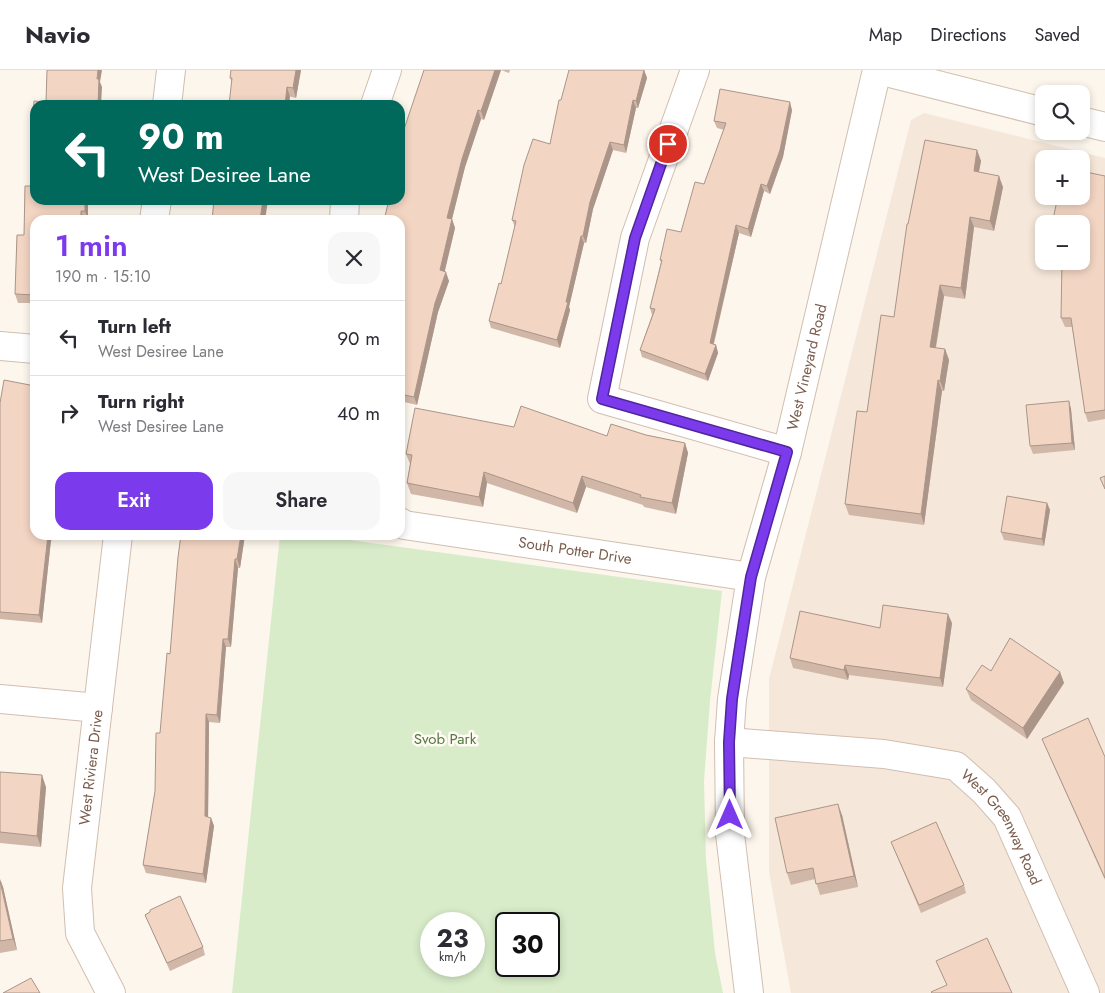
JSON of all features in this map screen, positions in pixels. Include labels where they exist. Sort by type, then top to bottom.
[{"type":"street","points":[[168,100],[171,70]]},
{"type":"street","points":[[377,100],[387,70]]},
{"type":"street","points":[[695,70],[635,238],[602,399],[787,452]]},
{"type":"street","points":[[877,70],[1035,110]]},
{"type":"street","name":"West Vineyard Road","points":[[749,993],[730,834],[729,742],[732,699],[751,577],[787,452],[877,70]]},
{"type":"street","points":[[1090,123],[1105,127]]},
{"type":"street","points":[[0,346],[30,349]]},
{"type":"street","name":"South Potter Drive","points":[[405,525],[751,577]]},
{"type":"street","name":"West Riviera Drive","points":[[111,993],[80,933],[77,888],[117,540]]},
{"type":"street","points":[[0,699],[98,708]]},
{"type":"street","name":"West Greenway Road","points":[[729,742],[884,754],[956,766],[984,791],[1007,817],[1085,993]]},
{"type":"shaded area","points":[[924,113],[1073,150],[1035,150],[1035,205],[1090,205],[1090,154],[1105,158],[1105,993],[791,993],[769,872],[769,679],[911,120]]},
{"type":"green space","name":"Svob Park","points":[[279,540],[350,540],[722,591],[710,701],[704,781],[706,860],[715,953],[723,993],[232,993]]},
{"type":"building","points":[[47,70],[98,70],[98,100],[46,100]]},
{"type":"building","points":[[231,70],[296,70],[293,88],[287,87],[286,100],[230,100],[232,78],[230,78]]},
{"type":"building","points":[[424,70],[495,70],[481,111],[478,110],[462,159],[447,218],[452,219],[440,270],[446,272],[435,303],[414,397],[405,395],[405,215],[385,215],[388,205],[405,205],[405,126]]},
{"type":"building","points":[[569,70],[644,70],[636,101],[633,100],[624,145],[610,142],[590,202],[566,302],[568,302],[557,340],[489,321],[499,283],[501,284],[516,221],[512,220],[524,165],[533,139],[550,144],[559,100],[561,100]]},
{"type":"building","points":[[720,89],[790,102],[780,150],[767,186],[761,184],[748,229],[736,225],[710,343],[716,345],[705,374],[640,350],[655,309],[650,308],[662,260],[660,260],[667,229],[681,232],[695,182],[704,184],[726,123],[714,121]]},
{"type":"building","points":[[925,140],[977,150],[974,171],[999,176],[990,221],[970,217],[961,288],[940,285],[930,347],[945,349],[940,381],[938,380],[921,514],[845,504],[857,411],[867,412],[881,315],[894,317],[907,224]]},
{"type":"building","points":[[1090,173],[1105,176],[1105,410],[1085,413],[1071,318],[1061,318],[1062,270],[1090,270],[1090,215],[1054,215],[1056,205],[1090,205]]},
{"type":"building","points":[[25,186],[30,186],[30,205],[85,205],[85,211],[81,211],[81,215],[30,215],[30,295],[15,294],[17,235],[24,235]]},
{"type":"building","points":[[214,205],[262,205],[261,215],[212,215]]},
{"type":"building","points":[[4,380],[30,385],[30,540],[47,540],[39,615],[0,612],[0,403]]},
{"type":"building","points":[[1069,401],[1072,443],[1030,446],[1026,405]]},
{"type":"building","points":[[521,406],[607,436],[611,424],[646,435],[685,443],[672,503],[640,497],[641,495],[582,476],[573,503],[484,472],[479,497],[407,483],[412,455],[406,454],[415,408],[514,427]]},
{"type":"building","points":[[1105,476],[1105,489],[1100,478]]},
{"type":"building","points":[[1007,496],[1047,503],[1042,539],[1001,532]]},
{"type":"building","points":[[180,540],[240,540],[237,559],[235,559],[228,639],[223,639],[217,715],[206,714],[205,816],[211,818],[203,874],[143,865],[155,791],[156,733],[160,733],[167,653],[170,654]]},
{"type":"building","points":[[883,605],[948,614],[940,678],[845,665],[844,670],[790,658],[800,611],[880,628]]},
{"type":"building","points":[[1010,638],[1060,672],[1023,728],[966,689],[982,665],[991,671]]},
{"type":"building","points":[[1088,718],[1105,757],[1105,878],[1042,739]]},
{"type":"building","points":[[0,772],[42,775],[37,836],[0,832]]},
{"type":"building","points":[[838,804],[854,876],[816,884],[813,868],[787,873],[775,818]]},
{"type":"building","points":[[936,822],[964,885],[919,905],[891,842]]},
{"type":"building","points":[[0,881],[13,939],[0,941]]},
{"type":"building","points":[[180,896],[203,947],[167,963],[145,915],[150,910]]},
{"type":"building","points":[[987,938],[1012,993],[931,992],[947,985],[936,961]]},
{"type":"building","points":[[31,978],[40,993],[3,993]]},
{"type":"route","points":[[668,144],[635,238],[602,399],[787,452],[751,577],[739,653],[732,699],[729,742],[730,815]]}]
